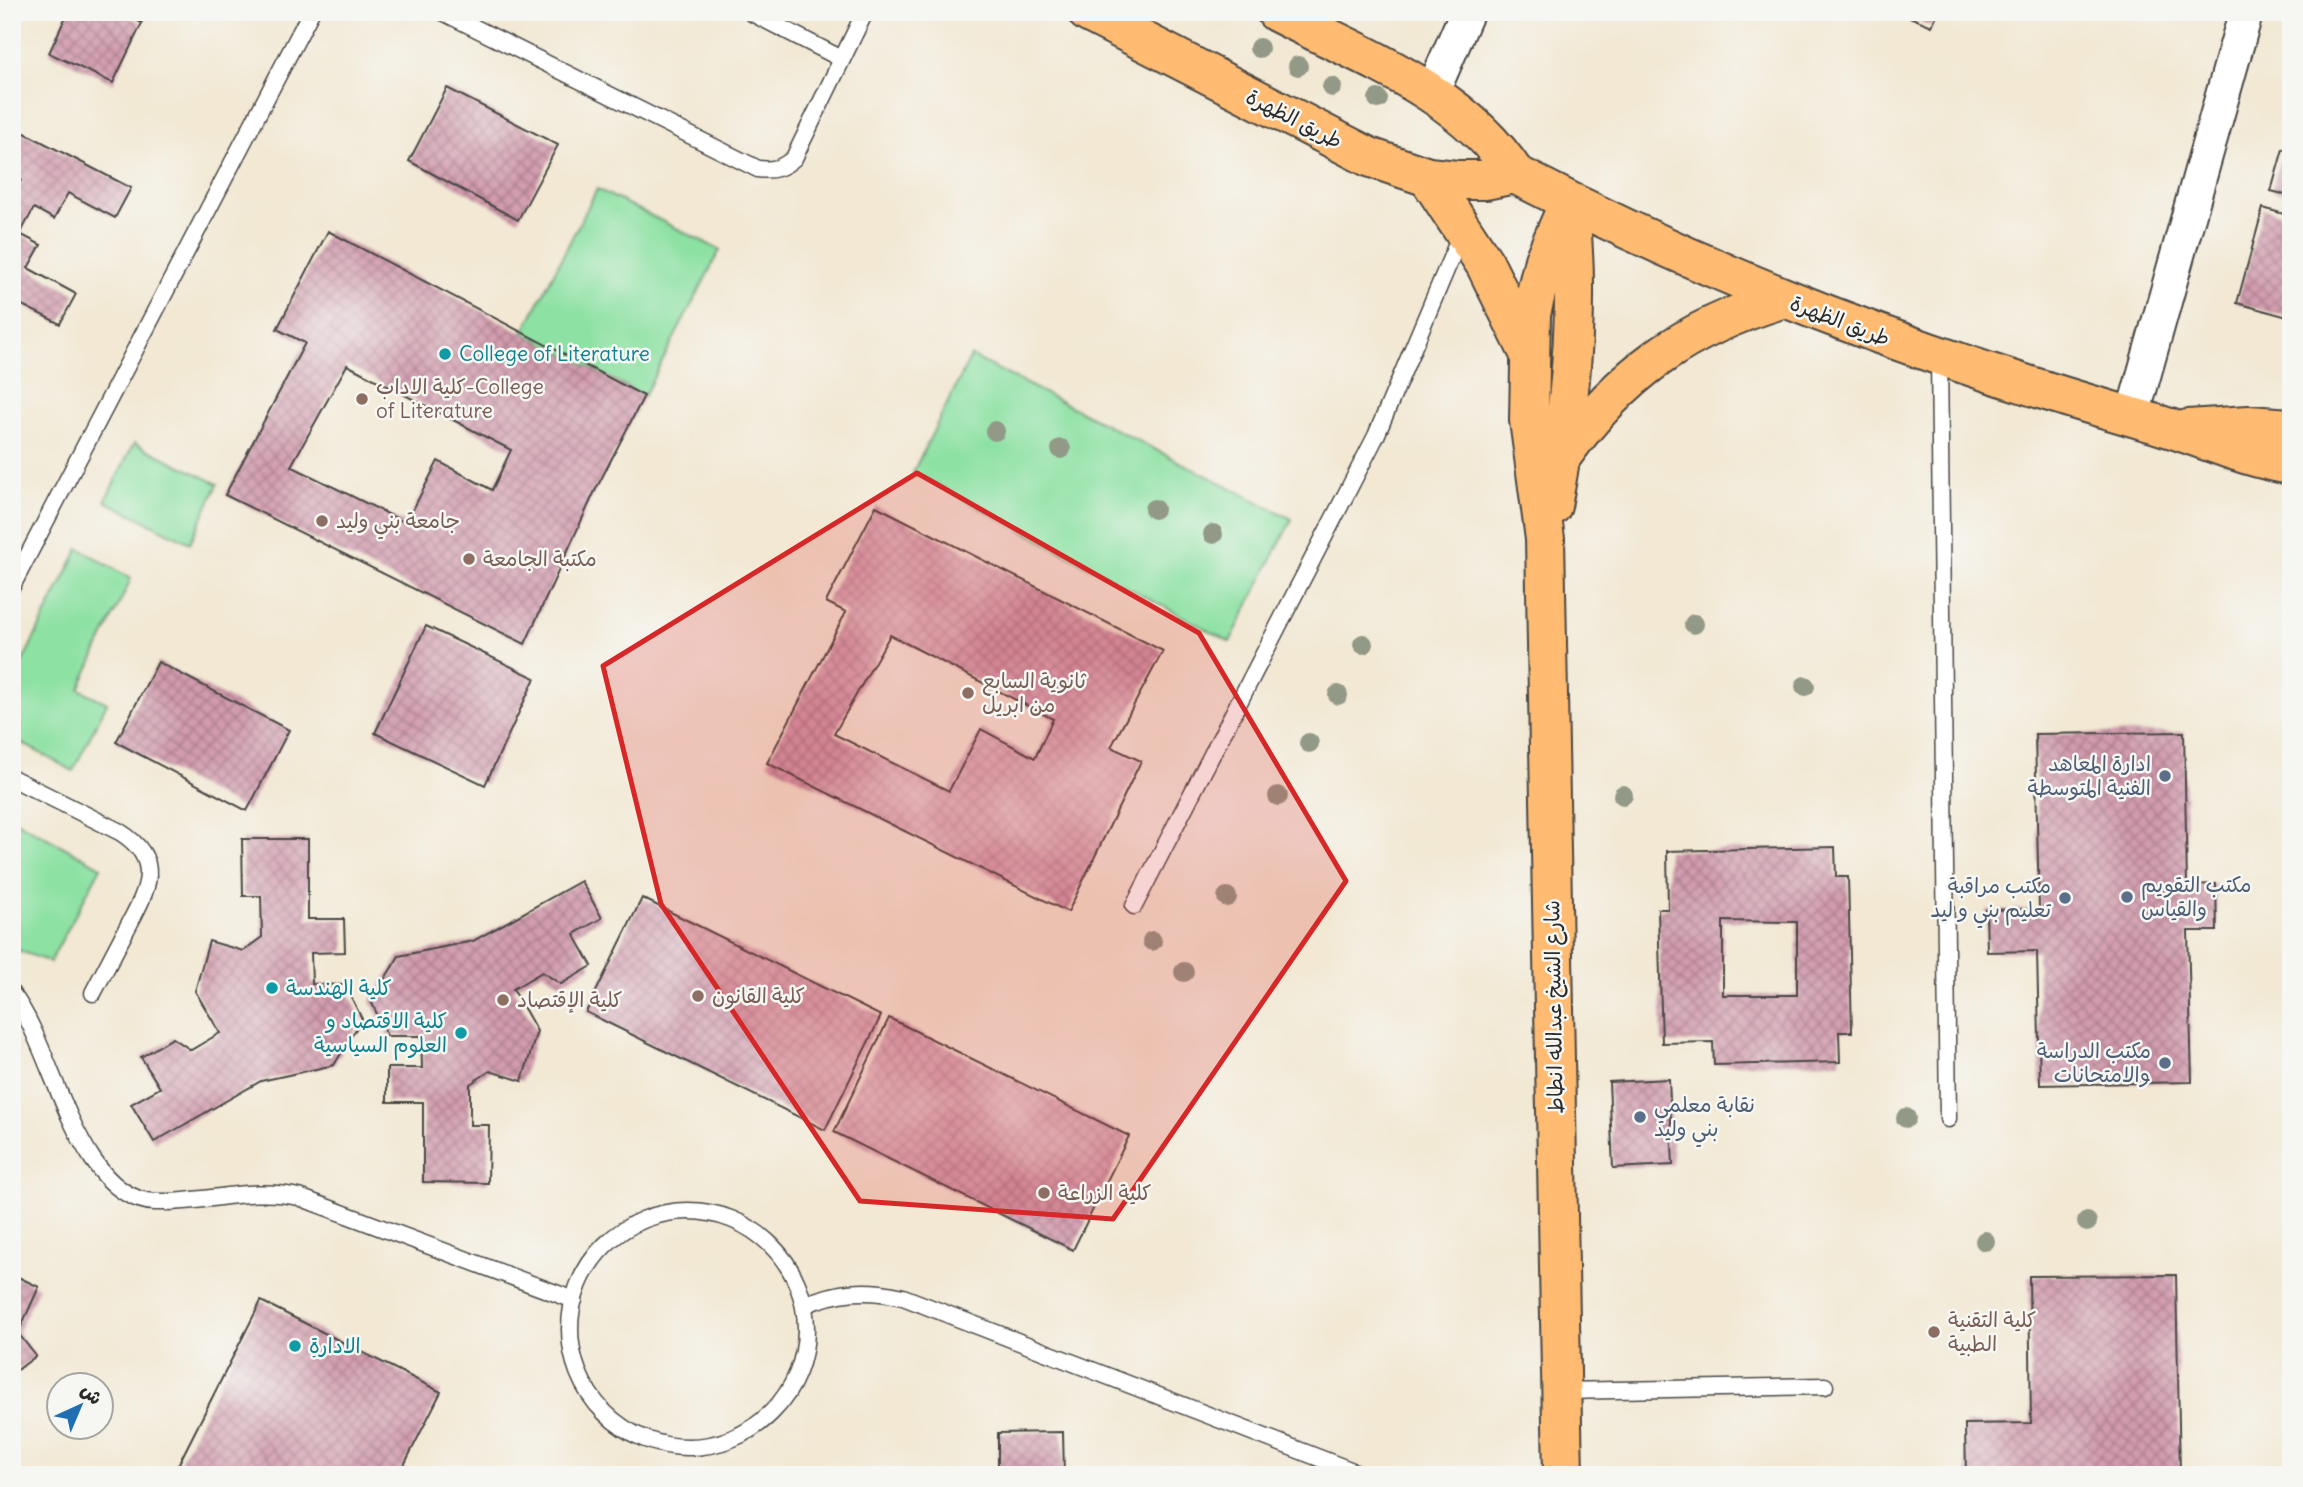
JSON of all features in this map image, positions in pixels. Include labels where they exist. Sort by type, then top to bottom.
[{"type":"main road","name":"طريق الظهرة","points":[[1087,12],[1369,158],[1428,177],[1486,180],[1515,174]]},
{"type":"main road","name":"طريق الظهرة","points":[[1276,12],[1432,93],[1481,130],[1515,174],[1569,202],[1782,299],[2038,390],[2179,430],[2228,450],[2291,466]]},
{"type":"main road","points":[[1428,177],[1485,264],[1531,357]]},
{"type":"main road","name":"شارع الشيخ عبدالله انطاط","points":[[1563,1475],[1545,539],[1529,420],[1531,314],[1544,260],[1569,202]]},
{"type":"main road","name":"شارع الشيخ عبدالله انطاط","points":[[1545,539],[1561,457],[1576,292],[1569,202]]},
{"type":"main road","points":[[1561,457],[1610,396],[1640,369],[1707,326],[1782,299]]},
{"type":"main road","name":"طريق الظهرة","points":[[2179,430],[2249,425],[2291,428]]},
{"type":"street","points":[[1432,93],[1467,12]]},
{"type":"street","points":[[2132,417],[2246,12]]},
{"type":"lane","points":[[12,586],[310,12]]},
{"type":"lane","points":[[443,12],[758,169],[768,170],[779,169],[794,158],[864,12]]},
{"type":"lane","points":[[750,12],[842,59]]},
{"type":"lane","points":[[1134,906],[1376,436],[1463,228]]},
{"type":"lane","points":[[1939,357],[1948,1119]]},
{"type":"lane","points":[[12,778],[132,839],[147,863],[147,890],[93,993]]},
{"type":"lane","points":[[12,994],[96,1169],[121,1192],[154,1202],[261,1192],[299,1197],[573,1300]]},
{"type":"lane","points":[[690,1211],[716,1214],[741,1223],[764,1238],[782,1257],[796,1280],[804,1306],[806,1331],[803,1357],[794,1382],[779,1404],[761,1423],[738,1436],[713,1444],[687,1447],[660,1444],[636,1434],[614,1419],[595,1400],[581,1378],[573,1352],[570,1326],[573,1300],[583,1275],[598,1253],[616,1234],[639,1221],[664,1213],[690,1211]]},
{"type":"lane","points":[[804,1306],[828,1296],[853,1291],[878,1291],[903,1297],[1363,1475]]},
{"type":"lane","points":[[1562,1391],[1825,1386]]},
{"type":"highlighted area","points":[[917,473],[1199,633],[1346,881],[1113,1219],[860,1201],[661,904],[603,666]]},
{"type":"green space","points":[[597,189],[720,250],[644,396],[523,333]]},
{"type":"green space","points":[[971,356],[1292,519],[1230,642],[913,472]]},
{"type":"green space","points":[[134,443],[218,484],[190,543],[105,501]]},
{"type":"green space","points":[[79,548],[131,579],[79,689],[107,703],[73,771],[12,738],[12,683]]},
{"type":"green space","points":[[12,819],[101,867],[50,962],[12,948]]},
{"type":"building","points":[[68,12],[120,12],[142,23],[113,83],[49,53]]},
{"type":"building","points":[[1897,12],[1938,12],[1932,26]]},
{"type":"building","points":[[447,88],[558,145],[518,220],[409,161]]},
{"type":"building","points":[[19,130],[131,188],[115,218],[68,193],[54,219],[34,208],[20,234],[41,245],[28,268],[76,294],[60,324],[12,300],[12,196],[21,180],[12,176],[12,144]]},
{"type":"building","points":[[2283,149],[2291,152],[2291,196],[2271,191]]},
{"type":"building","points":[[2263,208],[2291,216],[2291,318],[2237,303]]},
{"type":"building","points":[[328,231],[644,396],[594,493],[525,644],[225,495],[305,343],[277,329]],"holes":[[[347,365],[511,450],[492,490],[438,461],[406,523],[291,466]]]},
{"type":"building","points":[[876,506],[1163,651],[1111,747],[1141,761],[1068,912],[767,763],[846,612],[826,602]],"holes":[[[890,635],[1053,719],[1035,758],[981,729],[949,791],[834,734]]]},
{"type":"building","points":[[426,626],[535,678],[485,785],[375,733]]},
{"type":"building","points":[[158,662],[289,730],[247,811],[116,742]]},
{"type":"building","name":"مكتب التقويم والقياس","points":[[2184,732],[2187,885],[2216,884],[2217,931],[2188,931],[2192,1082],[2040,1085],[2037,951],[1987,952],[1986,910],[2039,909],[2035,734]]},
{"type":"building","name":"كلية الهندسة","points":[[242,839],[308,839],[308,919],[344,919],[345,952],[311,953],[312,984],[345,985],[362,1019],[334,1065],[261,1081],[154,1142],[131,1104],[160,1088],[141,1057],[173,1038],[191,1050],[220,1033],[195,991],[209,941],[243,951],[262,937],[261,896],[243,896]]},
{"type":"building","points":[[1835,847],[1836,877],[1848,877],[1852,1032],[1839,1032],[1840,1062],[1714,1065],[1713,1042],[1662,1043],[1658,909],[1668,909],[1667,851]],"holes":[[[1723,921],[1797,922],[1797,995],[1723,995]]]},
{"type":"building","name":"كلية الاقتصاد و العلوم السياسية","points":[[581,881],[602,918],[574,934],[592,966],[561,984],[542,972],[513,989],[537,1031],[522,1081],[490,1071],[470,1084],[470,1125],[489,1125],[488,1183],[423,1182],[423,1102],[387,1102],[387,1068],[422,1068],[421,1036],[387,1036],[371,1001],[399,956],[473,941]]},
{"type":"building","points":[[642,898],[881,1016],[825,1130],[586,1012]]},
{"type":"building","points":[[889,1018],[1129,1136],[1073,1250],[834,1132]]},
{"type":"building","points":[[1669,1079],[1673,1165],[1613,1168],[1609,1082]]},
{"type":"building","points":[[12,1274],[39,1287],[18,1333],[36,1356],[12,1374]]},
{"type":"building","points":[[2176,1275],[2180,1475],[1966,1475],[1965,1424],[2031,1423],[2029,1276]]},
{"type":"building","name":"ِالادارة","points":[[261,1301],[441,1392],[399,1475],[173,1475]]},
{"type":"building","points":[[1063,1432],[1064,1475],[998,1475],[998,1433]]},
{"type":"place","name":"College of Literature","points":[[445,354]]},
{"type":"place","name":"كلية الاداب-College of Literature","points":[[362,399]]},
{"type":"place","name":"جامعة بني وليد","points":[[322,521]]},
{"type":"place","name":"مكتبة الجامعة","points":[[469,559]]},
{"type":"place","name":"ثانوية السابع من ابريل","points":[[968,693]]},
{"type":"place","name":"ادارة المعاهد الفنية المتوسطة","points":[[2165,776]]},
{"type":"place","name":"مكتب التقويم والقياس","points":[[2127,897]]},
{"type":"place","name":"مكتب مراقبة تعليم بني و ليد","points":[[2065,898]]},
{"type":"place","name":"كلية الهندسة","points":[[272,988]]},
{"type":"place","name":"كلية القانون","points":[[698,996]]},
{"type":"place","name":"كلية الإقتصاد","points":[[503,1000]]},
{"type":"place","name":"كلية الاقتصاد و العلوم السياسية","points":[[461,1033]]},
{"type":"place","name":"مكتب الدراسة والامتحانات","points":[[2165,1063]]},
{"type":"place","name":"نقابة معلمي بني وليد","points":[[1640,1117]]},
{"type":"place","name":"كلية الزراعة","points":[[1044,1193]]},
{"type":"place","name":"كلية التقنية الطبية","points":[[1934,1332]]},
{"type":"place","name":"ِالادارة","points":[[295,1346]]}]
